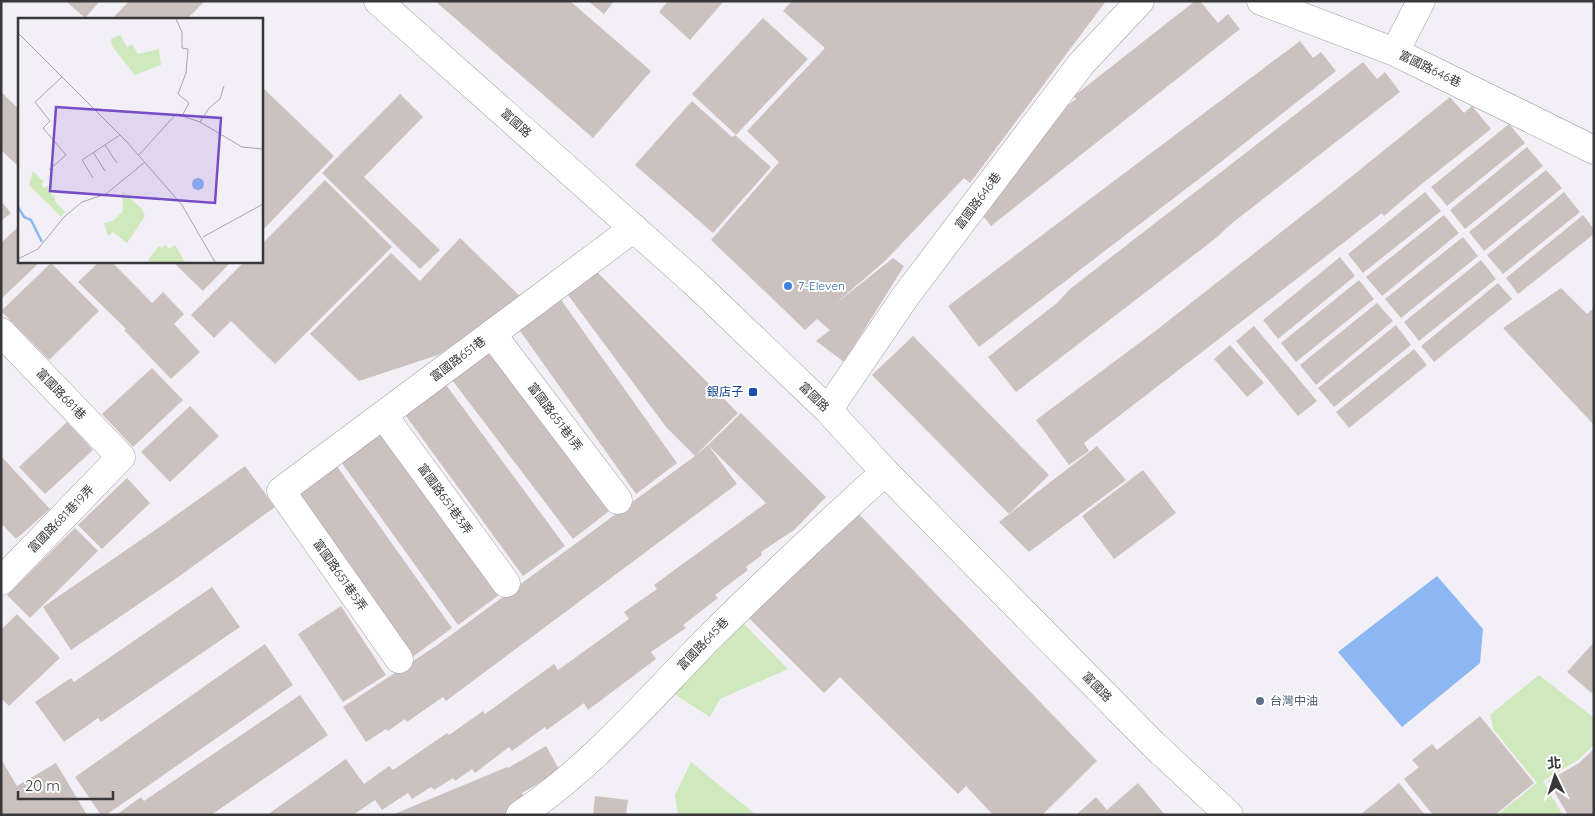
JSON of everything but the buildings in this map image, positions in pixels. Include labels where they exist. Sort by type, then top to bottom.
[{"type":"street","name":"富國路","points":[[378,1],[694,282],[828,410],[885,472],[1153,744],[1229,815]]},
{"type":"street","name":"富國路646巷","points":[[828,410],[905,297],[1081,64],[1140,1]]},
{"type":"street","name":"富國路646巷","points":[[1261,1],[1395,52],[1594,150]]},
{"type":"street","points":[[1395,52],[1422,1]]},
{"type":"street","name":"富國路651巷","points":[[281,490],[634,228]]},
{"type":"street","name":"富國路681巷","points":[[1,332],[121,457]]},
{"type":"street","name":"富國路651巷1弄","points":[[492,334],[618,500]]},
{"type":"street","name":"富國路651巷3弄","points":[[383,415],[506,583]]},
{"type":"street","name":"富國路681巷19弄","points":[[1,581],[121,457]]},
{"type":"street","name":"富國路645巷","points":[[520,815],[536,804],[600,750],[758,589],[885,472]]},
{"type":"street","name":"富國路651巷5弄","points":[[281,490],[399,659]]},
{"type":"green space","points":[[741,621],[788,669],[720,699],[710,717],[671,692]]},
{"type":"green space","points":[[1539,675],[1594,718],[1594,745],[1578,760],[1543,781],[1563,815],[1497,815],[1537,783],[1494,730],[1490,715]]},
{"type":"green space","points":[[691,762],[756,815],[678,815],[675,795]]},
{"type":"water","points":[[1437,576],[1483,629],[1480,663],[1402,727],[1338,652]]},
{"type":"place","name":"7-Eleven","points":[[788,286]]},
{"type":"place","name":"銀店子","points":[[753,392]]},
{"type":"place","name":"台灣中油","points":[[1260,701]]}]
